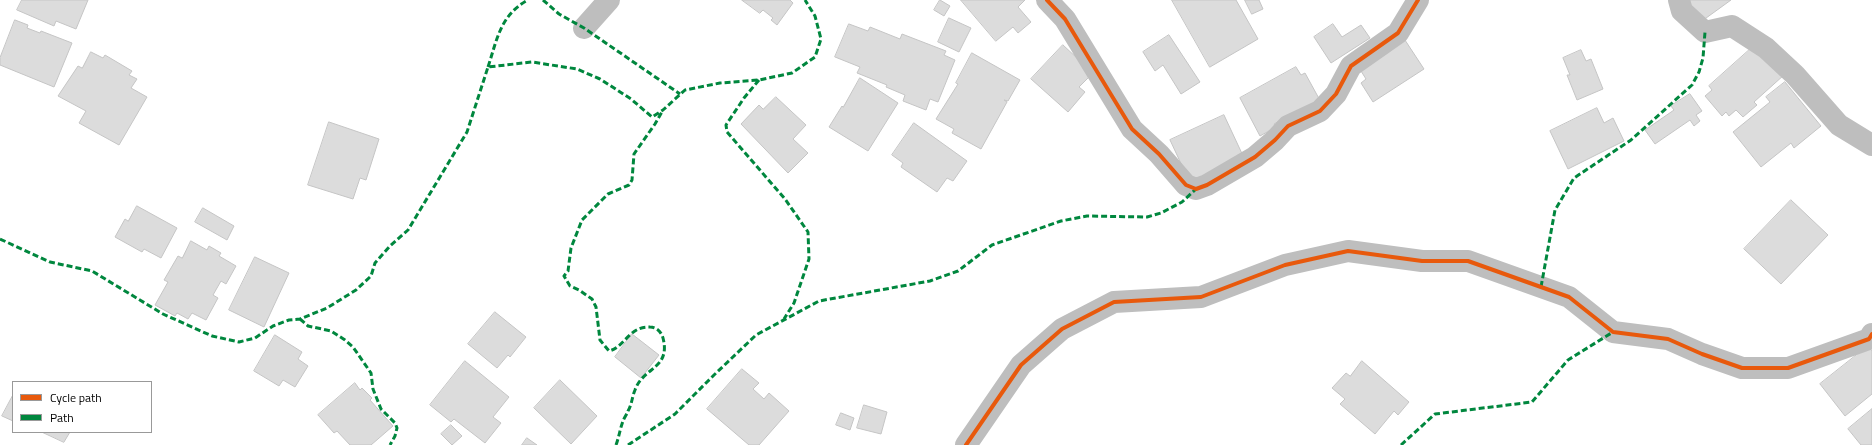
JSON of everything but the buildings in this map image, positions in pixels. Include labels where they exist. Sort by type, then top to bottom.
[{"type":"street","points":[[584,28],[609,0]]},
{"type":"street","points":[[1047,0],[1065,19],[1132,129],[1159,154],[1186,185],[1196,189],[1255,158],[1288,126],[1320,111],[1336,94],[1351,66],[1398,33],[1418,0]]},
{"type":"street","points":[[1679,0],[1682,11],[1705,32],[1732,26],[1766,48],[1795,75],[1839,125],[1872,145]]},
{"type":"street","points":[[966,445],[1021,365],[1062,329],[1114,302],[1201,297],[1285,265],[1348,251],[1422,261],[1468,261],[1570,296],[1613,332],[1668,339],[1702,354],[1742,368],[1788,368],[1868,339],[1872,334]]},
{"type":"marked path","points":[[488,67],[497,38],[505,21],[511,13],[528,0]]},
{"type":"marked path","points":[[543,0],[559,14],[584,28],[680,94]]},
{"type":"marked path","points":[[0,239],[50,262],[92,271],[163,314],[212,336],[239,342],[255,338],[273,326],[289,320],[300,319],[327,308],[356,290],[371,276],[375,263],[390,246],[408,230],[467,132],[488,67],[532,62],[577,69],[600,79],[631,99],[652,117],[663,110],[685,90],[720,83],[759,80],[792,73],[815,57],[821,39],[815,16],[805,0]]},
{"type":"marked path","points":[[1541,287],[1555,210],[1574,178],[1631,140],[1692,85],[1699,72],[1703,58],[1705,32]]},
{"type":"marked path","points":[[759,80],[744,98],[726,125],[727,132],[785,199],[808,232],[809,259],[794,303],[784,319]]},
{"type":"marked path","points":[[616,445],[623,421],[639,382],[660,362],[663,356],[663,338],[660,331],[652,327],[643,328],[632,333],[614,349],[609,351],[600,340],[596,307],[592,299],[570,286],[564,276],[568,271],[571,248],[582,220],[608,194],[629,185],[632,180],[634,154],[663,110]]},
{"type":"marked path","points":[[628,445],[675,414],[756,335],[819,301],[930,281],[958,271],[992,245],[1061,221],[1087,216],[1147,217],[1161,213],[1182,202],[1196,189]]},
{"type":"marked path","points":[[300,319],[308,326],[331,331],[353,347],[371,373],[373,389],[381,409],[395,423],[397,428],[390,445]]},
{"type":"marked path","points":[[1401,445],[1435,414],[1532,402],[1568,360],[1613,332]]},
{"type":"cycle path","points":[[1047,0],[1065,19],[1132,129],[1159,154],[1186,185],[1196,189],[1207,185],[1255,157],[1275,140],[1288,126],[1320,111],[1336,94],[1351,66],[1398,33],[1418,0]]},
{"type":"cycle path","points":[[966,445],[1021,365],[1062,329],[1114,302],[1201,297],[1285,265],[1348,251],[1422,261],[1468,261],[1569,297],[1613,332],[1668,339],[1702,354],[1742,368],[1788,368],[1869,339],[1872,334]]}]
